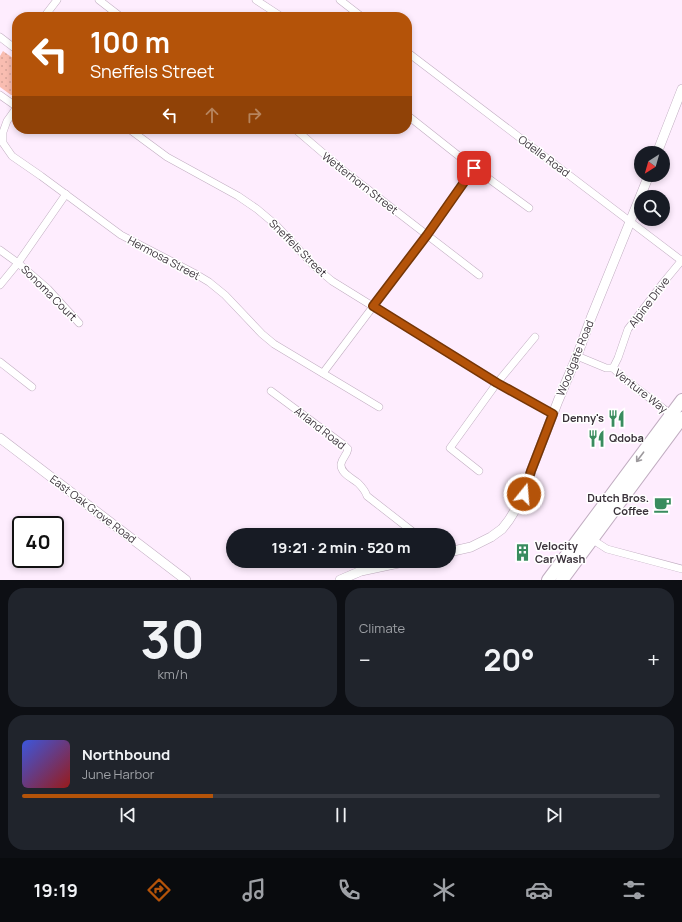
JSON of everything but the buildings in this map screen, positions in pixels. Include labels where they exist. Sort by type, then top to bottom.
[{"type":"highway","points":[[548,580],[587,536],[678,418],[682,400]]},
{"type":"highway","points":[[562,580],[587,536]]},
{"type":"street","points":[[48,12],[57,0]]},
{"type":"street","points":[[99,0],[115,12]]},
{"type":"street","points":[[256,0],[274,12]]},
{"type":"street","points":[[340,0],[356,12]]},
{"type":"street","points":[[0,37],[12,46]]},
{"type":"street","name":"Odelle Road","points":[[412,56],[682,261]]},
{"type":"street","points":[[660,146],[682,89]]},
{"type":"street","points":[[0,95],[12,103]]},
{"type":"street","name":"Hermosa Street","points":[[12,114],[7,121],[3,132],[3,144],[12,156],[121,235],[209,282],[225,295],[262,334],[274,344],[379,407]]},
{"type":"street","points":[[412,119],[474,168],[529,208]]},
{"type":"street","name":"Sneffels Street","points":[[136,134],[167,157],[238,196],[257,209],[276,225],[314,266],[332,281],[497,383],[553,414]]},
{"type":"street","name":"Wetterhorn Street","points":[[301,134],[344,171],[479,275]]},
{"type":"street","points":[[323,373],[427,235],[474,168]]},
{"type":"street","name":"Woodgate Road","points":[[456,551],[466,549],[481,543],[502,529],[524,494],[531,471],[553,414],[646,182]]},
{"type":"street","points":[[0,285],[18,263],[66,194]]},
{"type":"street","name":"Sonoma Court","points":[[0,250],[18,263],[48,289],[79,323]]},
{"type":"street","name":"Alpine Drive","points":[[613,368],[628,329],[682,261]]},
{"type":"street","points":[[480,471],[450,448],[497,383],[535,337]]},
{"type":"street","name":"Venture Way","points":[[577,356],[606,368],[613,368],[622,377],[678,418]]},
{"type":"street","points":[[0,362],[32,387]]},
{"type":"street","name":"Arland Road","points":[[271,391],[344,445],[348,449],[341,462],[341,468],[344,473],[358,483],[365,491],[367,496],[408,528]]},
{"type":"street","name":"East Oak Grove Road","points":[[0,438],[186,580]]},
{"type":"street","points":[[587,536],[607,549],[682,569]]},
{"type":"street","points":[[340,580],[361,571],[375,568]]},
{"type":"shaded area","points":[[3,51],[12,57],[12,95],[0,87],[0,56]]},
{"type":"place","name":"Denny's","points":[[617,418]]},
{"type":"place","name":"Qdoba","points":[[596,438]]},
{"type":"place","name":"Dutch Bros. Coffee","points":[[662,504]]},
{"type":"place","name":"Velocity Car Wash","points":[[522,552]]},
{"type":"route","points":[[474,168],[427,235],[373,306],[497,383],[553,414],[531,471],[524,494]]}]
